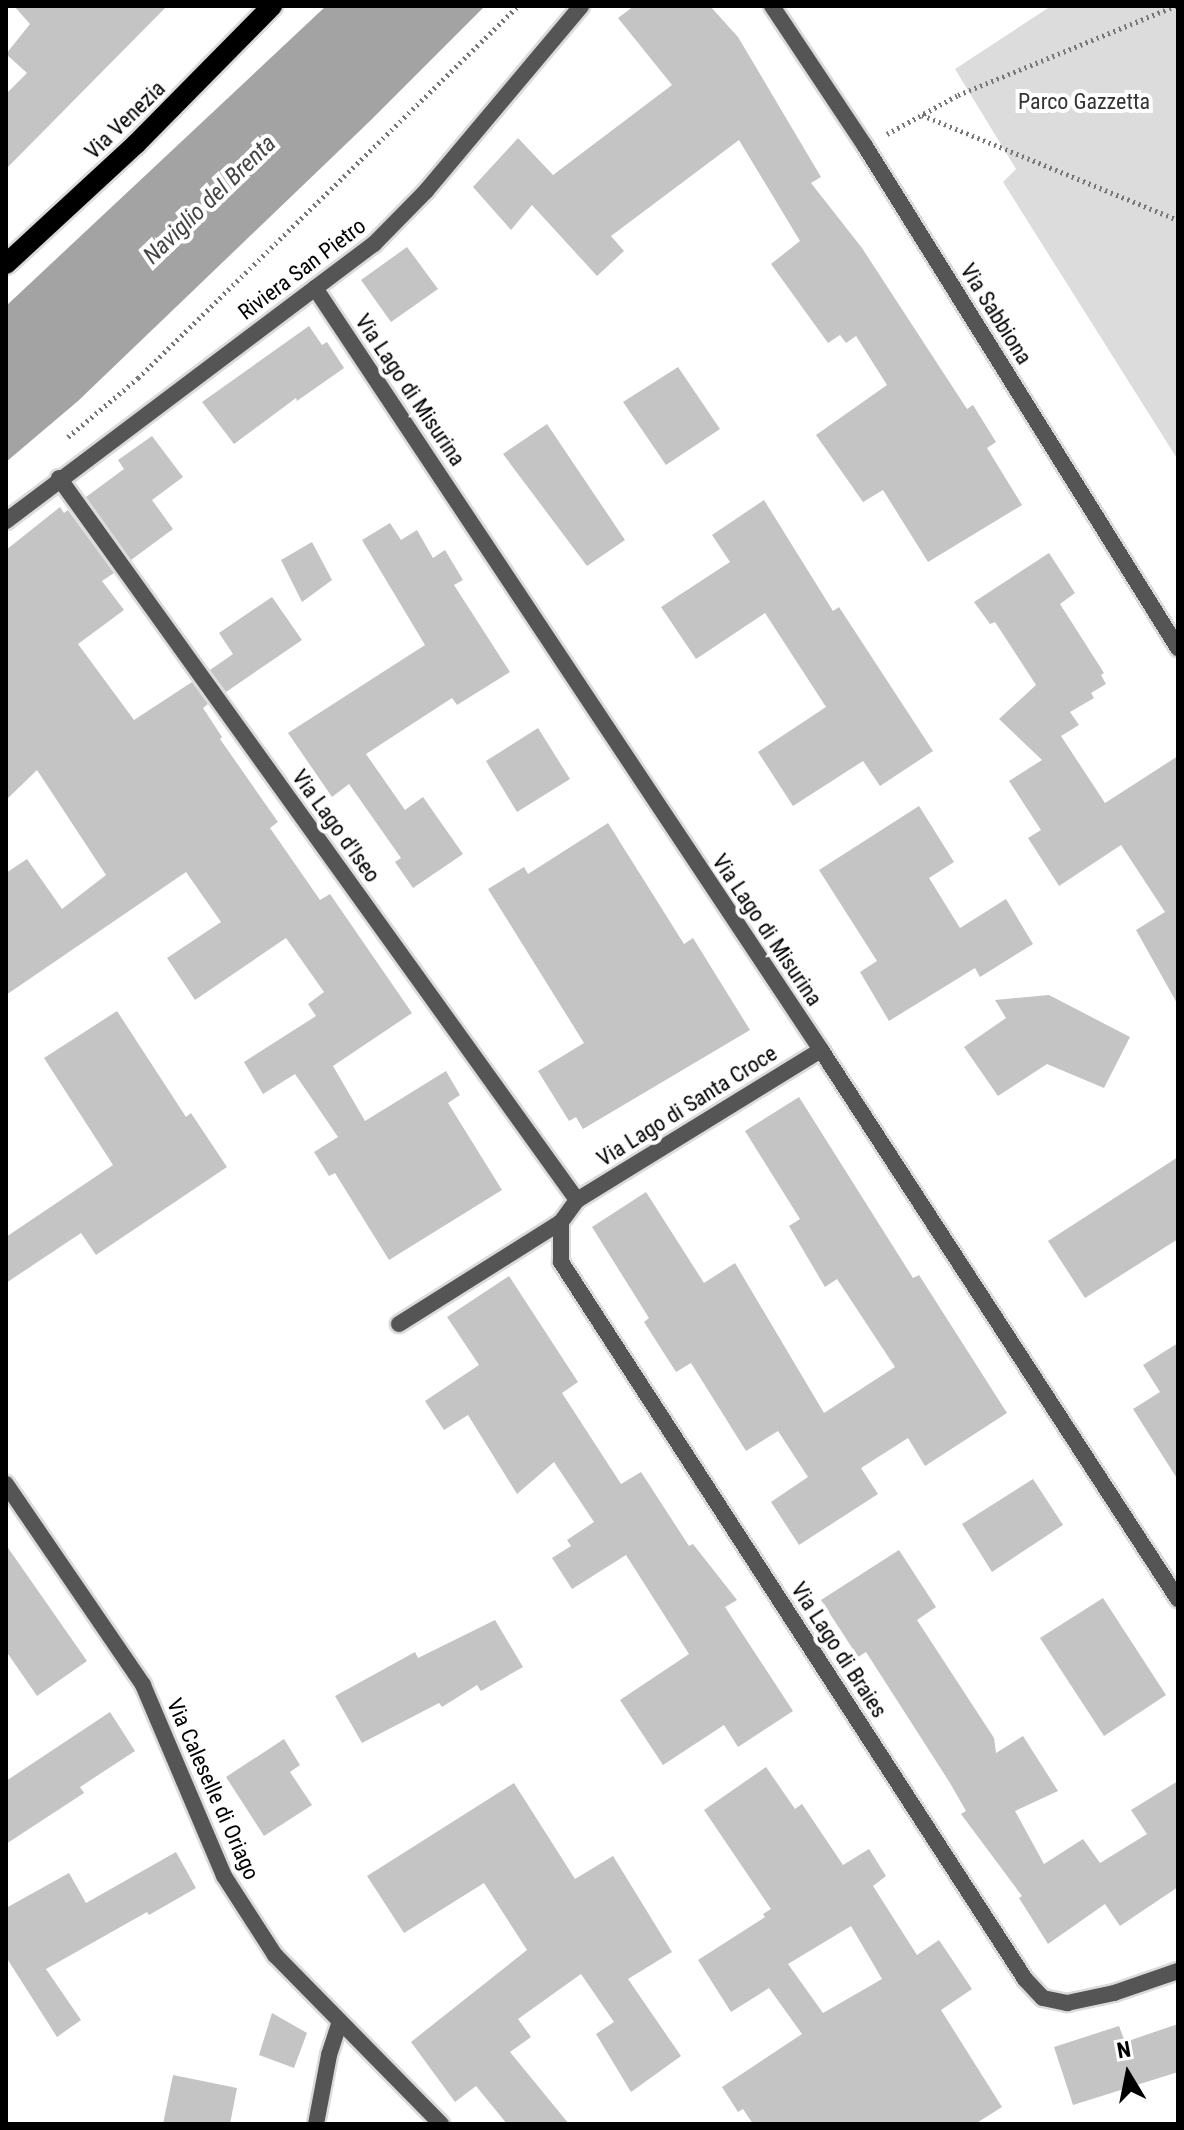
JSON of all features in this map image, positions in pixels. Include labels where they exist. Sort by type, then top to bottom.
[{"type":"main road","name":"Via Venezia","points":[[6,264],[136,144],[272,6]]},
{"type":"street","name":"Riviera San Pietro","points":[[6,521],[59,478],[374,244],[426,191],[581,6]]},
{"type":"street","name":"Via Sabbiona","points":[[772,6],[865,146],[1178,648]]},
{"type":"street","name":"Via Lago di Misurina","points":[[315,288],[821,1050],[1178,1599]]},
{"type":"street","name":"Via Lago d'Iseo","points":[[59,478],[577,1200]]},
{"type":"street","name":"Via Lago di Santa Croce","points":[[577,1200],[821,1050]]},
{"type":"street","points":[[399,1324],[561,1222],[577,1200]]},
{"type":"street","name":"Via Lago di Braies","points":[[561,1222],[561,1262],[1025,1979],[1043,1998],[1067,2003],[1114,1993],[1178,1971]]},
{"type":"street","name":"Via Caleselle di Oriago","points":[[6,1484],[143,1685],[224,1876],[275,1955],[441,2124]]},
{"type":"street","points":[[316,2124],[329,2055],[340,2022]]},
{"type":"path","points":[[57,447],[138,378],[518,6]]},
{"type":"path","points":[[865,146],[958,95],[1175,6]]},
{"type":"path","points":[[921,115],[1178,220]]},
{"type":"green space","name":"Parco Gazzetta","points":[[1051,6],[1178,6],[1178,460],[1003,182],[1016,169],[955,69]]},
{"type":"water","name":"Naviglio del Brenta","points":[[326,6],[485,6],[371,120],[78,401],[6,462],[6,306]]},
{"type":"building","points":[[14,6],[167,6],[6,169],[6,94],[27,73],[6,54],[30,24]]},
{"type":"building","points":[[634,6],[710,6],[738,37],[821,177],[811,183],[862,248],[967,409],[973,405],[996,442],[987,448],[1022,505],[928,562],[883,490],[863,502],[816,435],[887,385],[856,336],[846,343],[840,335],[828,343],[771,264],[800,241],[739,140],[611,236],[624,251],[597,276],[532,205],[511,230],[473,187],[518,138],[553,175],[672,85],[618,18]]},
{"type":"building","points":[[407,247],[438,289],[391,322],[361,280]]},
{"type":"building","points":[[309,326],[322,345],[327,342],[344,368],[297,401],[296,398],[234,444],[202,402]]},
{"type":"building","points":[[678,367],[720,429],[666,465],[623,402]]},
{"type":"building","points":[[547,424],[625,540],[587,566],[503,454]]},
{"type":"building","points":[[152,436],[183,477],[152,500],[173,529],[131,560],[86,497],[124,469],[118,460]]},
{"type":"building","points":[[764,500],[833,611],[839,607],[933,751],[880,786],[863,761],[793,806],[758,752],[826,707],[765,613],[696,659],[661,607],[730,562],[712,535]]},
{"type":"building","points":[[60,507],[64,513],[68,510],[114,573],[102,581],[124,610],[78,644],[134,720],[192,682],[208,704],[203,708],[222,737],[220,739],[278,822],[270,828],[320,900],[330,894],[412,1013],[333,1066],[365,1121],[446,1071],[460,1095],[448,1103],[502,1190],[389,1260],[335,1173],[329,1176],[314,1152],[338,1137],[295,1074],[263,1094],[244,1062],[316,1016],[308,1004],[324,992],[286,938],[195,1000],[167,958],[221,922],[186,872],[6,995],[6,873],[27,859],[62,909],[106,875],[37,770],[6,800],[6,550]]},
{"type":"building","points":[[390,523],[401,540],[417,530],[433,558],[445,550],[463,580],[454,585],[510,672],[457,705],[452,698],[366,754],[405,810],[423,797],[463,854],[413,888],[395,862],[401,858],[349,784],[332,797],[288,733],[425,645],[362,540]]},
{"type":"building","points":[[312,542],[332,580],[302,602],[281,560]]},
{"type":"building","points":[[1049,553],[1075,593],[1060,604],[1104,673],[1101,675],[1106,684],[1091,693],[1094,698],[1070,712],[1079,725],[1061,736],[1105,803],[1178,756],[1178,1005],[1136,930],[1165,912],[1121,845],[1059,886],[1028,838],[1041,830],[1009,781],[1042,760],[999,719],[1036,685],[995,622],[990,624],[974,602]]},
{"type":"building","points":[[272,597],[302,640],[226,692],[210,670],[233,654],[219,633]]},
{"type":"building","points":[[538,728],[570,779],[517,812],[486,761]]},
{"type":"building","points":[[919,806],[954,862],[929,878],[960,928],[1006,899],[1033,944],[980,977],[975,968],[889,1021],[860,972],[877,961],[819,870]]},
{"type":"building","points":[[608,823],[684,944],[693,938],[750,1030],[583,1129],[576,1117],[569,1121],[538,1071],[584,1043],[488,889],[524,867],[528,874]]},
{"type":"building","points":[[1049,995],[1130,1037],[1104,1088],[1047,1064],[998,1096],[964,1047],[1006,1018],[995,1000]]},
{"type":"building","points":[[117,1011],[186,1117],[191,1113],[227,1167],[96,1255],[81,1233],[6,1283],[6,1237],[113,1165],[44,1058]]},
{"type":"building","points":[[799,1097],[913,1278],[919,1275],[1007,1413],[925,1466],[908,1438],[861,1468],[878,1494],[799,1545],[771,1502],[808,1477],[778,1431],[746,1451],[691,1363],[676,1372],[644,1322],[649,1318],[592,1227],[646,1192],[704,1283],[735,1263],[824,1413],[895,1367],[837,1279],[825,1287],[789,1226],[800,1219],[745,1131]]},
{"type":"building","points":[[1178,1157],[1178,1239],[1085,1298],[1048,1241]]},
{"type":"building","points":[[509,1276],[578,1382],[562,1393],[621,1484],[641,1472],[689,1546],[693,1544],[737,1600],[725,1607],[793,1711],[738,1747],[724,1725],[663,1765],[620,1700],[689,1654],[626,1555],[572,1589],[552,1558],[571,1546],[567,1540],[594,1522],[554,1462],[517,1494],[468,1415],[444,1430],[425,1401],[479,1365],[447,1317]]},
{"type":"building","points":[[1178,1343],[1178,1480],[1133,1409],[1160,1392],[1143,1365]]},
{"type":"building","points":[[1033,1479],[1063,1525],[992,1572],[962,1524]]},
{"type":"building","points":[[6,1545],[87,1661],[37,1696],[6,1651]]},
{"type":"building","points":[[899,1550],[936,1607],[917,1620],[994,1738],[996,1753],[1023,1736],[1058,1791],[1015,1811],[1044,1864],[1083,1839],[1100,1863],[1147,1834],[1131,1810],[1178,1781],[1178,1887],[1120,1926],[1105,1904],[1048,1944],[1019,1898],[1022,1896],[961,1814],[966,1811],[950,1783],[866,1652],[858,1657],[821,1600]]},
{"type":"building","points":[[1103,1598],[1166,1695],[1104,1736],[1040,1638]]},
{"type":"building","points":[[495,1620],[523,1667],[481,1691],[477,1685],[442,1707],[439,1703],[362,1743],[335,1696],[415,1652],[418,1658]]},
{"type":"building","points":[[110,1712],[135,1751],[80,1787],[84,1793],[6,1844],[6,1781]]},
{"type":"building","points":[[284,1739],[300,1765],[290,1772],[312,1805],[264,1836],[226,1777]]},
{"type":"building","points":[[766,1767],[795,1809],[802,1804],[843,1865],[869,1849],[886,1876],[873,1886],[917,1955],[939,1940],[972,1989],[941,2010],[1002,2107],[975,2124],[753,2124],[743,2109],[738,2112],[722,2087],[802,2034],[769,1988],[731,2012],[698,1960],[765,1917],[763,1914],[771,1909],[704,1810]],"holes":[[[851,1926],[882,1979],[823,2013],[788,1964]]]},
{"type":"building","points":[[514,1783],[575,1879],[613,1856],[672,1952],[628,1979],[681,2056],[631,2092],[596,2034],[614,2022],[581,1974],[518,2019],[531,2037],[510,2052],[569,2124],[507,2124],[476,2086],[455,2102],[411,2042],[527,1950],[484,1883],[404,1933],[367,1876]]},
{"type":"building","points":[[176,1852],[196,1888],[46,1969],[81,2020],[57,2037],[6,1957],[6,1908],[69,1873],[86,1903]]},
{"type":"building","points":[[272,2013],[307,2033],[294,2068],[259,2055]]},
{"type":"building","points":[[1178,2024],[1178,2072],[1073,2105],[1054,2047],[1119,2026],[1125,2042]]},
{"type":"building","points":[[173,2075],[237,2088],[230,2124],[163,2124]]}]
